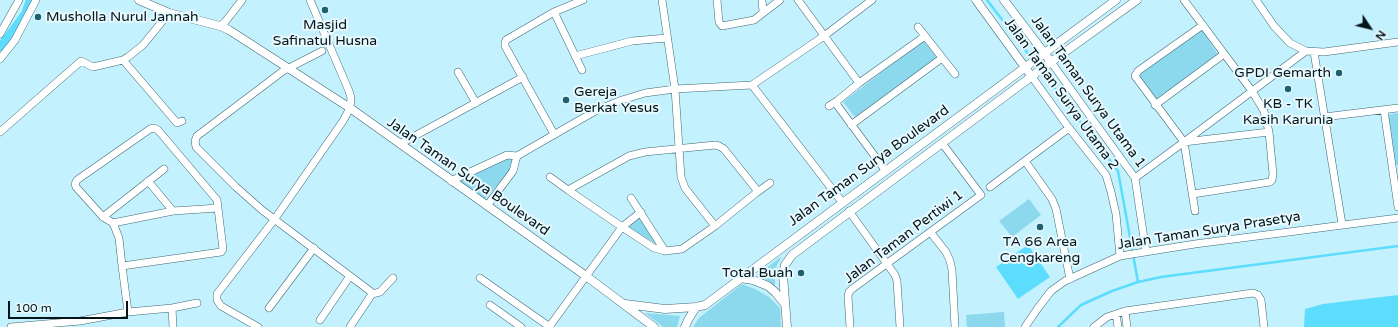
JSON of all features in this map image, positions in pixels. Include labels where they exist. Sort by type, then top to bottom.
[{"type":"street","points":[[0,34],[19,0]]},
{"type":"street","points":[[0,59],[15,40],[36,0]]},
{"type":"street","name":"Jalan Taman Surya Boulevard","points":[[139,0],[169,12],[225,28],[289,68],[350,108],[586,276],[654,327]]},
{"type":"street","points":[[231,0],[237,6]]},
{"type":"street","points":[[225,28],[229,16],[242,0]]},
{"type":"street","points":[[258,327],[221,306],[217,300],[217,294],[274,220],[343,121],[350,108],[351,98],[349,91],[310,0]]},
{"type":"street","points":[[554,134],[505,46],[506,40],[554,12],[583,0]]},
{"type":"street","points":[[662,0],[674,90],[680,177],[715,226]]},
{"type":"street","points":[[717,0],[719,22],[722,26],[754,20],[780,0]]},
{"type":"street","points":[[762,0],[763,12]]},
{"type":"street","points":[[798,0],[859,83]]},
{"type":"street","points":[[452,181],[507,155],[517,156],[597,110],[622,100],[645,93],[752,85],[824,36],[872,0]]},
{"type":"street","name":"Jalan Taman Surya Utama 2","points":[[976,0],[1028,65],[1069,128],[1106,175],[1116,214],[1123,256]]},
{"type":"street","name":"Jalan Taman Surya Utama 1","points":[[1004,0],[1041,54],[1135,178],[1146,252]]},
{"type":"street","name":"Jalan Taman Surya Boulevard","points":[[623,304],[657,308],[696,307],[709,302],[1041,54],[1116,0]]},
{"type":"street","name":"Jalan Taman Surya Boulevard","points":[[787,327],[783,275],[786,261],[792,255],[849,211],[1137,0]]},
{"type":"street","points":[[1184,0],[1252,91],[1264,111],[1273,174],[1272,184],[1193,194]]},
{"type":"street","points":[[1256,0],[1274,26],[1287,39],[1295,46],[1310,52]]},
{"type":"street","points":[[0,132],[81,61],[93,67],[123,60],[142,45],[169,12]]},
{"type":"street","points":[[554,12],[582,70]]},
{"type":"street","points":[[1195,211],[1184,142],[1155,105],[1134,72],[1202,25]]},
{"type":"street","points":[[918,27],[955,74]]},
{"type":"street","points":[[829,106],[925,36]]},
{"type":"street","points":[[575,56],[632,41],[667,38]]},
{"type":"street","points":[[1135,178],[1252,91],[1310,52],[1398,42]]},
{"type":"street","points":[[322,51],[289,68],[197,136],[194,141],[196,148],[274,220],[314,248],[372,294]]},
{"type":"street","points":[[1310,52],[1324,116],[1342,224]]},
{"type":"street","points":[[1155,105],[1224,54]]},
{"type":"street","points":[[851,124],[942,58]]},
{"type":"street","points":[[123,60],[177,124],[182,121]]},
{"type":"street","points":[[458,72],[476,103]]},
{"type":"street","points":[[400,144],[523,77]]},
{"type":"street","points":[[752,85],[842,202]]},
{"type":"street","points":[[838,100],[837,105],[885,170]]},
{"type":"street","points":[[1324,116],[1398,108]]},
{"type":"street","points":[[1384,110],[1396,169],[1398,207]]},
{"type":"street","points":[[122,266],[221,252],[223,249],[217,200],[158,130],[154,128],[150,128],[77,180],[75,184],[103,217],[113,223],[119,238],[122,266],[128,312]]},
{"type":"street","points":[[990,187],[1069,128]]},
{"type":"street","points":[[1184,142],[1268,132]]},
{"type":"street","name":"Jalan Taman Pertiwi 1","points":[[850,327],[849,292],[981,195],[942,143]]},
{"type":"street","points":[[568,190],[628,156],[645,152],[720,146],[756,189],[756,193]]},
{"type":"street","points":[[487,206],[513,171],[517,156]]},
{"type":"street","points":[[1025,161],[1054,204],[1070,278]]},
{"type":"street","points":[[103,217],[164,170]]},
{"type":"street","points":[[550,177],[654,248],[665,252],[682,249],[715,226],[770,183]]},
{"type":"street","points":[[148,181],[173,211]]},
{"type":"street","points":[[631,198],[665,252]]},
{"type":"street","points":[[113,223],[173,211],[218,208]]},
{"type":"street","points":[[849,211],[895,275],[897,281],[900,327]]},
{"type":"street","points":[[480,278],[550,327],[622,227],[641,212]]},
{"type":"street","name":"Jalan Taman Surya Prasetya","points":[[1026,327],[1051,291],[1070,278],[1123,256],[1342,224],[1398,218]]},
{"type":"street","points":[[931,232],[946,252],[950,261],[952,270],[955,327]]},
{"type":"street","points":[[269,308],[314,248]]},
{"type":"street","points":[[320,320],[350,276]]},
{"type":"street","points":[[350,327],[372,294],[380,292],[393,278]]},
{"type":"street","points":[[740,278],[753,280],[768,286],[784,303]]},
{"type":"street","points":[[1094,327],[1107,317],[1125,311],[1253,293],[1258,295],[1261,300],[1264,327]]},
{"type":"street","points":[[11,327],[80,324],[128,312],[172,308],[197,303]]},
{"type":"street","points":[[490,305],[521,327]]},
{"type":"street","points":[[686,327],[690,316],[696,307]]},
{"type":"street","points":[[172,308],[173,327]]},
{"type":"street","points":[[1125,311],[1127,327]]},
{"type":"street","points":[[1116,314],[1118,327]]},
{"type":"shaded area","points":[[1202,30],[1219,56],[1155,100],[1137,75]]},
{"type":"shaded area","points":[[923,40],[937,58],[856,118],[843,102]]},
{"type":"shaded area","points":[[1398,113],[1398,165],[1394,166],[1386,115]]},
{"type":"shaded area","points":[[528,148],[484,201],[454,180]]},
{"type":"shaded area","points":[[1029,199],[1041,215],[1012,237],[999,221]]},
{"type":"shaded area","points":[[639,215],[658,245],[624,225]]},
{"type":"shaded area","points":[[1028,245],[1050,277],[1018,299],[996,267]]},
{"type":"shaded area","points":[[782,256],[775,269],[775,287],[757,275]]},
{"type":"shaded area","points":[[742,284],[769,297],[780,308],[781,327],[693,327],[699,318]]},
{"type":"shaded area","points":[[1398,295],[1398,327],[1304,327],[1305,309],[1323,304]]},
{"type":"shaded area","points":[[1004,312],[1005,327],[967,327],[966,315]]},
{"type":"shaded area","points":[[645,313],[680,316],[677,327],[663,327]]},
{"type":"waterway","points":[[0,47],[25,14],[30,0]]},
{"type":"waterway","points":[[987,0],[1118,171],[1138,282]]},
{"type":"waterway","points":[[1058,327],[1081,305],[1112,291],[1138,282],[1161,277],[1398,246]]},
{"type":"place","name":"Masjid Safinatul Husna","points":[[325,10]]},
{"type":"place","name":"Musholla Nurul Jannah","points":[[38,17]]},
{"type":"place","name":"GPDI Gemarth","points":[[1339,73]]},
{"type":"place","name":"KB - TK Kasih Karunia","points":[[1288,89]]},
{"type":"place","name":"Gereja Berkat Yesus","points":[[566,100]]},
{"type":"place","name":"TA 66 Area Cengkareng","points":[[1040,227]]},
{"type":"place","name":"Total Buah","points":[[801,273]]}]
